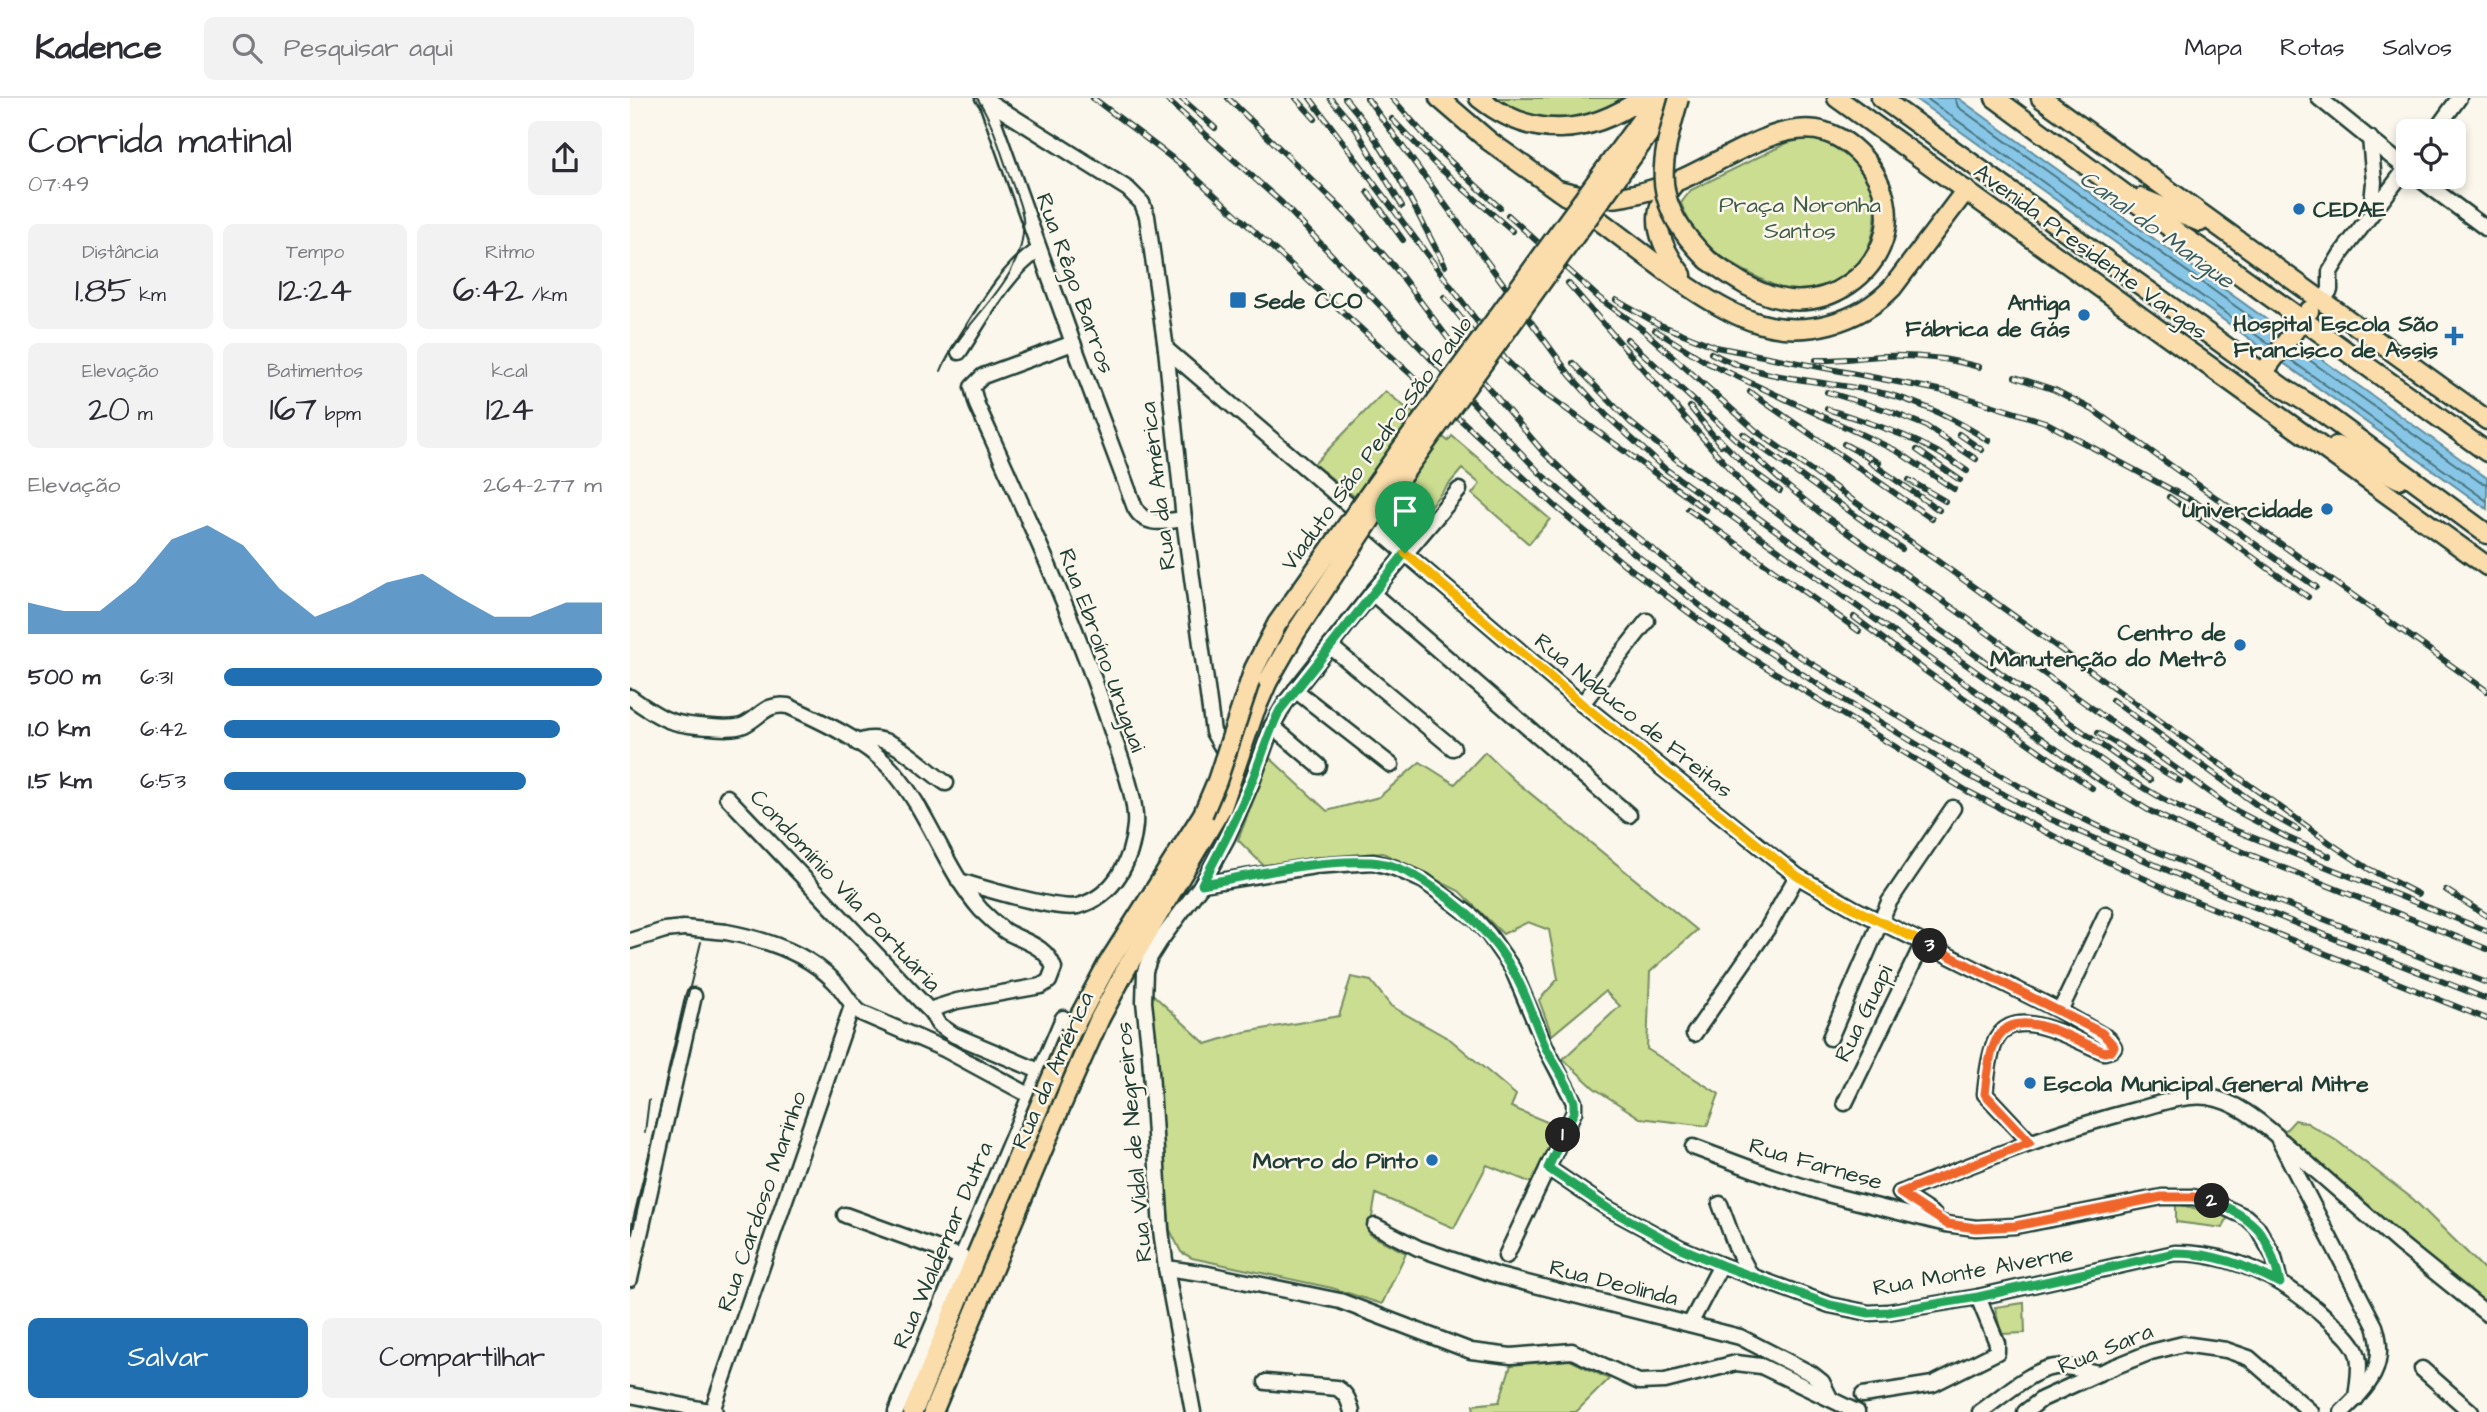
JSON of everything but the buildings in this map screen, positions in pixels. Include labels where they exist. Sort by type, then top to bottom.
[{"type":"main road","points":[[1439,98],[1489,141],[1565,195],[1603,199],[1626,196],[1676,181],[1779,133],[1801,130],[1825,132],[1854,148],[1874,171],[1885,202],[1885,233],[1873,261],[1866,270],[1835,293],[1813,300],[1787,300],[1759,291],[1708,260],[1686,238],[1675,222],[1668,204],[1664,182],[1666,141],[1677,98]]},
{"type":"main road","points":[[1479,98],[1510,117],[1532,125],[1559,129],[1591,125],[1642,98]]},
{"type":"main road","points":[[1642,131],[1657,98]]},
{"type":"main road","points":[[1642,131],[1677,98]]},
{"type":"main road","name":"Avenida Presidente Vargas","points":[[1837,98],[2487,566]]},
{"type":"main road","name":"Avenida Presidente Vargas","points":[[1881,98],[2268,366],[2285,389],[2319,410],[2487,534]]},
{"type":"main road","points":[[1995,98],[2122,190],[2296,326],[2487,452]]},
{"type":"main road","points":[[2041,98],[2487,420]]},
{"type":"main road","name":"Viaduto São Pedro-São Paulo","points":[[1268,681],[1296,632],[1375,513],[1642,131]]},
{"type":"main road","name":"Viaduto São Pedro-São Paulo","points":[[913,1412],[968,1256],[1067,1025],[1203,814],[1217,781],[1246,692],[1277,624],[1402,448],[1642,131]]},
{"type":"main road","points":[[1676,181],[1662,196],[1657,221],[1668,256],[1696,290]]},
{"type":"main road","points":[[1600,221],[1696,290],[1734,313],[1758,323],[1781,327],[1810,327],[1839,321],[1860,313],[1879,301],[1892,288],[1966,190]]},
{"type":"main road","points":[[2122,190],[2192,218],[2240,243]]},
{"type":"main road","points":[[2268,366],[2296,326],[2314,306],[2322,302]]},
{"type":"main road","points":[[2289,424],[2324,439],[2380,471],[2428,492]]},
{"type":"main road","name":"Rua da América","points":[[933,1412],[1070,1084],[1121,979],[1217,816],[1228,793],[1254,713],[1268,681]]},
{"type":"street","points":[[2319,98],[2396,159]]},
{"type":"street","points":[[2444,119],[2459,98]]},
{"type":"street","name":"Rua da América","points":[[985,99],[1137,197],[1147,216],[1213,732],[1223,748],[1238,761]]},
{"type":"street","name":"Rua Rêgo Barros","points":[[985,99],[1073,343],[1139,515],[1151,522],[1184,519]]},
{"type":"street","points":[[2370,138],[2374,182],[2371,212]]},
{"type":"street","points":[[2322,302],[2330,290],[2330,272],[2371,212],[2396,185]]},
{"type":"street","points":[[2437,189],[2485,223]]},
{"type":"street","points":[[959,352],[1010,276],[1039,250]]},
{"type":"street","name":"Rua Ebroíno Uruguai","points":[[959,881],[1058,906],[1076,906],[1095,897],[1120,876],[1130,853],[1136,823],[1106,711],[1072,621],[977,405],[972,387],[983,376],[1073,343]]},
{"type":"street","name":"Rua Nabuco de Freitas","points":[[1166,349],[1582,704],[1797,876],[1879,922],[2102,1033],[2113,1043],[2112,1050],[2105,1052],[2065,1034],[2026,1024],[2004,1029],[1998,1036],[1993,1045],[1985,1094],[2030,1142]]},
{"type":"street","name":"Rua Vidal de Negreiros","points":[[1193,1412],[1166,1268],[1143,987],[1150,957],[1202,884],[1239,813],[1272,726],[1294,690],[1459,490]]},
{"type":"street","points":[[1372,593],[1629,815]]},
{"type":"street","points":[[1582,704],[1647,621]]},
{"type":"street","points":[[1330,646],[1453,748]]},
{"type":"street","points":[[1294,690],[1391,765]]},
{"type":"street","points":[[630,697],[670,722],[682,726],[742,726],[767,708],[777,704],[788,705],[857,743],[881,759],[895,773],[959,881]]},
{"type":"street","points":[[1272,726],[1320,766]]},
{"type":"street","points":[[857,743],[870,739],[891,743],[946,783]]},
{"type":"street","name":"Condomínio Vila Portuária","points":[[727,797],[932,1013],[938,1024],[954,1035],[1070,1084]]},
{"type":"street","points":[[1830,1038],[1889,902],[1953,808]]},
{"type":"street","points":[[1202,884],[1315,866],[1373,862],[1424,881],[1474,918],[1489,934],[1512,968],[1547,1050],[1574,1102],[1574,1112],[1506,1256]]},
{"type":"street","points":[[1695,1034],[1767,929],[1797,876]]},
{"type":"street","name":"Condomínio Vila Portuária","points":[[932,1013],[940,1006],[1041,986],[1049,981],[1054,968],[1051,958],[1037,946],[1005,930],[982,910],[959,881]]},
{"type":"street","points":[[2060,1011],[2106,914]]},
{"type":"street","points":[[630,941],[665,930],[684,928],[726,932],[772,944],[817,966],[835,982],[852,1006],[870,1018],[944,1049],[1029,1095],[1060,1108]]},
{"type":"street","name":"Rua Guapi","points":[[1844,1103],[1923,943]]},
{"type":"street","points":[[630,1279],[694,996]]},
{"type":"street","name":"Rua Cardoso Marinho","points":[[713,1412],[852,1006]]},
{"type":"street","name":"Rua Waldemar Dutra","points":[[896,1412],[968,1256],[1038,1072],[1067,1025]]},
{"type":"street","points":[[2030,1142],[2097,1120],[2183,1098],[2211,1097],[2252,1116],[2400,1244],[2487,1314]]},
{"type":"street","points":[[2277,1136],[2378,1334],[2379,1357],[2376,1373],[2342,1412]]},
{"type":"street","name":"Rua Farnese","points":[[1947,1224],[1900,1193],[2030,1142]]},
{"type":"street","name":"Rua Farnese","points":[[1693,1147],[1827,1195],[1947,1224]]},
{"type":"street","name":"Rua Monte Alverne","points":[[1548,1168],[1644,1229],[1721,1265],[1830,1305],[1869,1313],[1978,1297],[2175,1253],[2220,1257],[2246,1266],[2298,1292],[2352,1344],[2358,1356],[2356,1399]]},
{"type":"street","points":[[1947,1224],[1976,1228],[2015,1226],[2162,1197],[2193,1197],[2230,1208],[2257,1227],[2274,1257],[2280,1283]]},
{"type":"street","points":[[1720,1204],[1736,1247],[1751,1276]]},
{"type":"street","points":[[845,1215],[968,1256]]},
{"type":"street","name":"Rua Deolinda","points":[[1375,1226],[1418,1248],[1485,1272],[1754,1342],[1818,1378],[1830,1398]]},
{"type":"street","points":[[1690,1324],[1721,1265]]},
{"type":"street","points":[[1166,1268],[1340,1301],[1471,1352],[1510,1356],[1572,1351],[1639,1381],[1651,1382],[1721,1365],[1748,1363],[1761,1366],[1857,1412]]},
{"type":"street","points":[[1863,1395],[1933,1384],[1997,1352],[1997,1343],[1978,1297]]},
{"type":"street","name":"Rua Sara","points":[[2025,1412],[2042,1399],[2099,1373],[2183,1344],[2238,1353],[2249,1358],[2311,1412]]},
{"type":"street","points":[[1980,1412],[2038,1372],[2052,1367],[2099,1373]]},
{"type":"street","points":[[2422,1368],[2471,1412]]},
{"type":"street","points":[[1266,1382],[1337,1388],[1348,1399],[1352,1412]]},
{"type":"street","points":[[630,1395],[713,1412]]},
{"type":"green space","points":[[1496,98],[1624,98],[1593,114],[1560,119],[1527,113]]},
{"type":"green space","name":"Praça Noronha Santos","points":[[1809,138],[1830,144],[1854,159],[1869,181],[1875,206],[1873,231],[1864,255],[1847,275],[1824,288],[1795,291],[1763,280],[1714,251],[1698,235],[1681,203],[1691,190],[1787,143]]},
{"type":"green space","points":[[1385,391],[1448,441],[1452,436],[1550,519],[1529,544],[1472,494],[1480,484],[1462,469],[1404,536],[1314,464]]},
{"type":"green space","points":[[1485,752],[1514,780],[1697,930],[1650,972],[1647,1049],[1719,1094],[1707,1126],[1640,1118],[1594,1088],[1563,1059],[1620,1006],[1605,991],[1552,1035],[1539,1000],[1558,979],[1549,930],[1528,922],[1503,934],[1459,891],[1383,853],[1263,865],[1238,840],[1270,758],[1327,811],[1379,797],[1420,762],[1455,784]]},
{"type":"green space","points":[[1351,977],[1371,981],[1391,1006],[1451,1040],[1516,1095],[1511,1107],[1564,1129],[1537,1185],[1487,1165],[1454,1228],[1376,1194],[1369,1234],[1406,1253],[1382,1304],[1332,1288],[1192,1258],[1181,1252],[1170,1230],[1147,1005],[1146,988],[1206,1044],[1245,1032],[1339,1016]]},
{"type":"green space","points":[[2295,1120],[2307,1123],[2337,1141],[2413,1199],[2487,1272],[2487,1311],[2321,1173],[2283,1133]]},
{"type":"green space","points":[[2176,1204],[2228,1216],[2223,1228],[2176,1222]]},
{"type":"green space","points":[[2024,1303],[2025,1333],[2001,1334],[1995,1307]]},
{"type":"green space","points":[[1570,1360],[1609,1379],[1576,1412],[1474,1412],[1473,1405],[1499,1402],[1511,1365]]},
{"type":"water","points":[[1914,98],[1958,98],[2487,478],[2487,509]]},
{"type":"tram line","points":[[941,371],[951,352],[1005,280],[1016,261],[1022,240],[1023,218],[1019,201],[991,124],[977,98]]},
{"type":"tram line","points":[[630,1232],[701,942]]},
{"type":"tram line","points":[[645,1132],[649,1100]]},
{"type":"railway","points":[[1093,98],[1184,167],[1555,506],[1624,564],[1743,653],[1967,791],[2067,843],[2180,895],[2487,1019]]},
{"type":"railway","points":[[1165,98],[1282,203],[1542,475],[1712,615],[1819,685],[1966,774],[2048,818],[2222,894],[2487,999]]},
{"type":"railway","points":[[1181,98],[1215,128]]},
{"type":"railway","points":[[1228,98],[1353,220],[1397,270],[1459,353],[1544,453],[1614,519],[1735,614],[1926,733],[2035,795],[2110,832],[2487,983]]},
{"type":"railway","points":[[1296,98],[1315,119]]},
{"type":"railway","points":[[1310,98],[1506,360],[1529,382],[1706,510]]},
{"type":"railway","points":[[1330,98],[1354,126],[1402,206]]},
{"type":"railway","points":[[1345,98],[1387,158],[1445,266]]},
{"type":"railway","points":[[1367,98],[1570,375],[1606,415],[1664,468],[2101,781],[2148,810],[2196,833],[2487,949]]},
{"type":"railway","points":[[1392,98],[1435,147],[1500,208]]},
{"type":"railway","points":[[1392,119],[1435,164],[1512,231]]},
{"type":"railway","points":[[1368,192],[1403,240]]},
{"type":"railway","points":[[1508,215],[1599,298],[1642,329],[1755,430],[2333,845],[2369,869],[2418,894]]},
{"type":"railway","points":[[1568,283],[1743,484],[1761,501],[2150,780]]},
{"type":"railway","points":[[1444,297],[1492,357]]},
{"type":"railway","points":[[1616,300],[1658,324],[1716,347],[1949,392],[2045,422],[2198,504],[2316,587]]},
{"type":"railway","points":[[1655,330],[1708,363],[1897,451],[1954,489]]},
{"type":"railway","points":[[1627,339],[1781,481],[1818,511],[2231,808],[2329,856]]},
{"type":"railway","points":[[1711,353],[1753,370],[1865,389],[1901,398],[1940,413],[1989,441]]},
{"type":"railway","points":[[1816,360],[1906,356],[1943,359],[1979,367]]},
{"type":"railway","points":[[1573,363],[1631,423],[1682,464],[2124,776],[2194,814],[2487,931]]},
{"type":"railway","points":[[2015,377],[2055,390],[2093,410],[2487,691]]},
{"type":"railway","points":[[1750,392],[1932,519]]},
{"type":"railway","points":[[1827,392],[1924,425],[1976,459]]},
{"type":"railway","points":[[1690,407],[1721,445]]},
{"type":"railway","points":[[1827,409],[1916,441],[1967,471]]},
{"type":"railway","points":[[1743,434],[1902,549]]},
{"type":"railway","points":[[1959,434],[1982,450]]},
{"type":"railway","points":[[1717,437],[1748,468],[1780,491]]},
{"type":"railway","points":[[1844,444],[1879,463]]},
{"type":"railway","points":[[1917,450],[1960,480]]},
{"type":"railway","points":[[1870,462],[1939,510]]},
{"type":"railway","points":[[1909,480],[1945,501]]},
{"type":"railway","points":[[2169,497],[2308,597]]},
{"type":"railway","points":[[1688,509],[1859,631]]},
{"type":"railway","points":[[1854,617],[1924,670],[2092,788]]},
{"type":"railway","points":[[2112,700],[2268,813],[2298,830]]},
{"type":"railway","points":[[2098,733],[2180,781]]},
{"type":"railway","points":[[2446,890],[2487,916]]},
{"type":"place","name":"CEDAE","points":[[2299,209]]},
{"type":"place","name":"Sede CCO","points":[[1238,300]]},
{"type":"place","name":"Antiga Fábrica de Gás","points":[[2084,315]]},
{"type":"place","name":"Hospital Escola São Francisco de Assis","points":[[2454,336]]},
{"type":"place","name":"Univercidade","points":[[2327,509]]},
{"type":"place","name":"Centro de Manutenção do Metrô","points":[[2240,645]]},
{"type":"place","name":"Escola Municipal General Mitre","points":[[2030,1083]]},
{"type":"place","name":"Morro do Pinto","points":[[1432,1160]]},
{"type":"route","points":[[1405,553],[1582,704],[1797,876],[1879,922],[2102,1033],[2113,1043],[2112,1050],[2105,1052],[2044,1027],[2026,1024],[2004,1029],[1993,1045],[1985,1094],[2030,1142],[1900,1193],[1947,1224],[1976,1228],[2015,1226],[2162,1197],[2208,1200],[2230,1208],[2257,1227],[2266,1238],[2274,1257],[2280,1283],[2220,1257],[2175,1253],[1978,1297],[1869,1313],[1830,1305],[1721,1265],[1644,1229],[1607,1208],[1548,1168],[1574,1112],[1572,1094],[1547,1050],[1512,968],[1489,934],[1451,899],[1424,881],[1373,862],[1315,866],[1202,884],[1239,813],[1280,710],[1405,553]]},
{"type":"water label","name":"Canal do Mangue","points":[[2157,229]]}]
